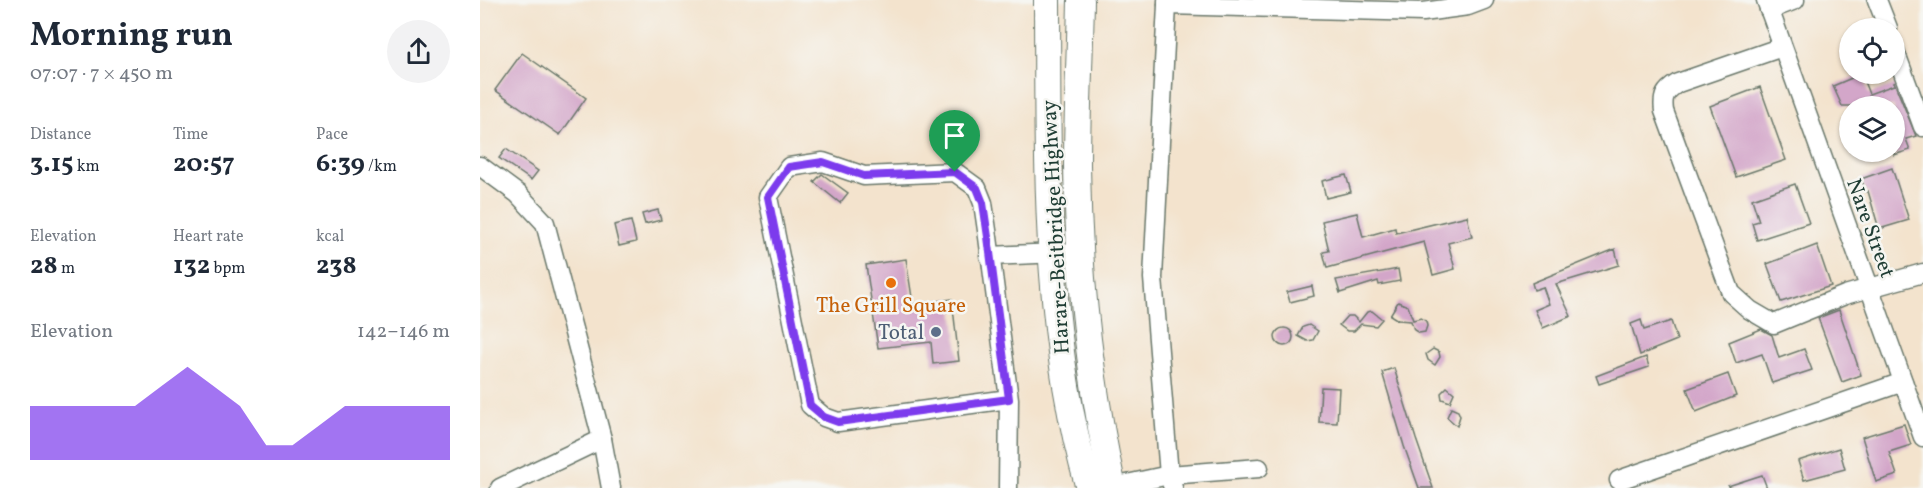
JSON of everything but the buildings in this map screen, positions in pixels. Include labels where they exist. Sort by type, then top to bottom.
[{"type":"highway","name":"Harare-Beitbridge Highway","points":[[1047,0],[1052,254],[1063,368],[1105,488]]},
{"type":"highway","name":"Harare-Beitbridge Highway","points":[[1081,0],[1077,166],[1081,252],[1105,488]]},
{"type":"street","points":[[1767,5],[1795,0]]},
{"type":"street","points":[[1877,0],[1884,18]]},
{"type":"street","points":[[1171,481],[1153,278],[1167,2],[1423,12],[1472,2]]},
{"type":"street","name":"Nare Street","points":[[1767,5],[1923,437]]},
{"type":"street","points":[[1782,47],[1678,83],[1668,89],[1663,98],[1664,111],[1731,293],[1750,310],[1774,324],[1845,295],[1870,290],[1923,273]]},
{"type":"street","points":[[1905,65],[1915,80],[1923,128]]},
{"type":"street","points":[[1008,488],[1009,399],[983,203],[977,188],[955,172],[864,176],[823,162],[789,167],[768,197],[810,405],[824,417],[838,422],[1009,399]]},
{"type":"street","points":[[480,166],[518,194],[545,223],[602,439],[611,488]]},
{"type":"street","points":[[989,256],[1081,252]]},
{"type":"street","points":[[1619,480],[1903,382]]},
{"type":"street","points":[[500,488],[602,439]]},
{"type":"street","points":[[1105,488],[1259,468]]},
{"type":"place","name":"The Grill Square","points":[[891,283]]},
{"type":"place","name":"Total","points":[[936,332]]},
{"type":"route","points":[[823,162],[864,176],[955,172],[968,179],[977,188],[983,203],[1009,399],[838,422],[824,417],[810,405],[768,197],[789,167],[823,162]]}]
